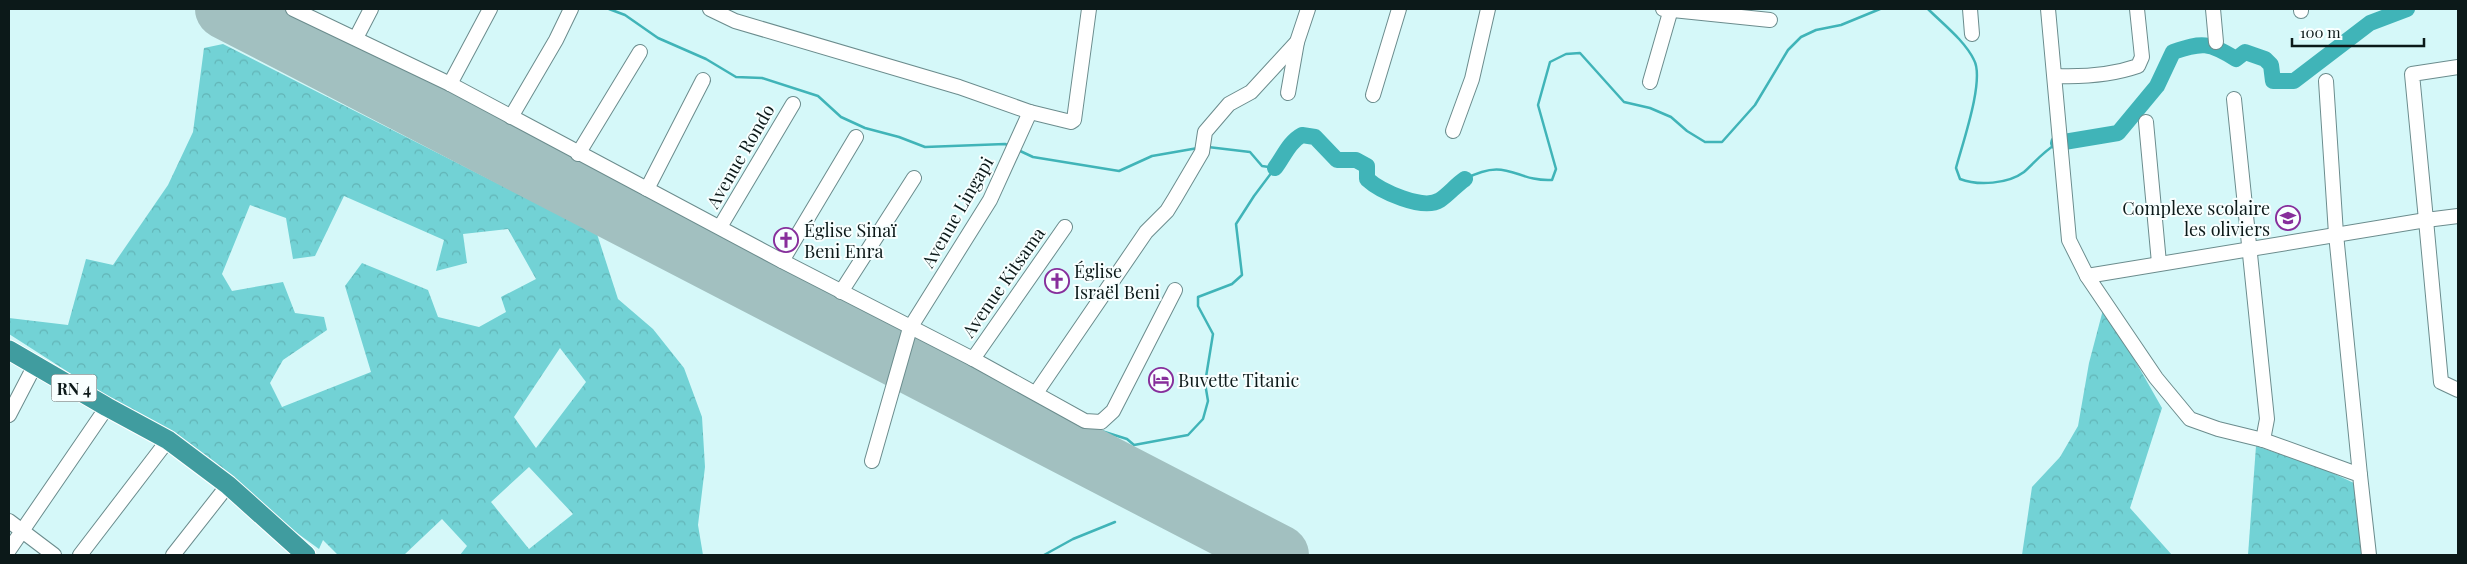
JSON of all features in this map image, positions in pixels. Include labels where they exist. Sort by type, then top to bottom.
[{"type":"highway","name":"RN 4","points":[[9,350],[106,407],[168,440],[228,485],[306,555]]},
{"type":"street","points":[[292,9],[450,84],[578,154],[910,328],[973,359],[1085,421],[1100,422],[1113,411],[1175,290]]},
{"type":"street","points":[[356,38],[371,9]]},
{"type":"street","points":[[450,84],[490,9]]},
{"type":"street","points":[[510,117],[556,40],[571,9]]},
{"type":"street","points":[[710,9],[735,21],[959,87],[1030,112],[1071,122],[1074,120],[1089,9]]},
{"type":"street","points":[[1288,93],[1297,42],[1308,9]]},
{"type":"street","points":[[1373,95],[1399,9]]},
{"type":"street","points":[[1453,130],[1472,79],[1488,9]]},
{"type":"street","points":[[1650,82],[1668,9],[1770,20]]},
{"type":"street","points":[[1970,9],[1972,34]]},
{"type":"street","points":[[2048,9],[2056,76],[2059,142],[2069,240],[2087,276],[2156,378],[2190,419],[2218,429],[2263,440],[2360,474]]},
{"type":"street","points":[[2056,76],[2075,77],[2126,70],[2138,66],[2142,57],[2137,9]]},
{"type":"street","points":[[2213,9],[2216,42]]},
{"type":"street","points":[[1036,393],[1146,232],[1167,210],[1202,152],[1205,132],[1229,104],[1251,92],[1297,42]]},
{"type":"street","points":[[578,154],[640,52]]},
{"type":"street","points":[[2458,67],[2412,74],[2441,382],[2458,390]]},
{"type":"street","points":[[647,189],[703,80]]},
{"type":"street","points":[[2326,81],[2336,234],[2369,555]]},
{"type":"street","points":[[2234,99],[2266,419],[2263,440]]},
{"type":"street","name":"Avenue Rondo","points":[[720,227],[793,104]]},
{"type":"street","name":"Avenue Lingapi","points":[[872,461],[910,328],[990,200],[1030,112]]},
{"type":"street","points":[[2146,122],[2159,263]]},
{"type":"street","points":[[782,261],[856,137]]},
{"type":"street","points":[[841,292],[914,178]]},
{"type":"street","points":[[2087,276],[2336,234],[2458,216]]},
{"type":"street","name":"Avenue Kitsama","points":[[973,359],[1065,227]]},
{"type":"street","points":[[9,415],[35,365]]},
{"type":"street","points":[[9,550],[106,407]]},
{"type":"street","points":[[80,555],[168,440]]},
{"type":"street","points":[[173,555],[228,485]]},
{"type":"street","points":[[9,522],[54,555]]},
{"type":"green space","points":[[223,44],[597,234],[618,299],[653,329],[684,368],[702,417],[705,467],[698,525],[703,555],[460,555],[467,546],[442,519],[404,555],[338,555],[323,540],[319,549],[132,413],[9,334],[9,318],[68,325],[86,259],[113,265],[168,185],[193,132],[204,48]],"holes":[[[344,196],[444,240],[436,271],[467,263],[463,234],[508,229],[536,279],[501,297],[506,312],[479,327],[438,317],[428,290],[362,263],[345,286],[371,372],[282,407],[270,383],[283,360],[327,330],[324,317],[295,313],[283,282],[232,291],[222,274],[250,205],[286,218],[293,259],[315,256]],[[560,348],[586,382],[536,448],[514,417]],[[529,467],[573,514],[529,549],[491,502]]]},
{"type":"green space","points":[[2104,306],[2162,408],[2130,508],[2172,555],[2022,555],[2032,487],[2060,457],[2078,426],[2089,363]]},
{"type":"green space","points":[[2256,446],[2322,468],[2356,484],[2365,555],[2248,555]]},
{"type":"waterway","points":[[609,9],[625,15],[658,38],[706,59],[736,77],[762,78],[818,96],[841,117],[865,128],[899,137],[925,147],[1005,144],[1010,146]]},
{"type":"waterway","points":[[1465,179],[1492,170],[1502,170],[1539,180],[1552,180],[1556,169],[1538,105],[1550,62],[1566,54],[1580,53],[1624,102],[1650,108],[1671,117],[1687,131],[1705,142],[1722,142],[1755,105],[1788,50],[1801,37],[1816,30],[1841,25],[1880,9]]},
{"type":"waterway","points":[[1928,9],[1965,46],[1974,60],[1977,69],[1975,97],[1956,168],[1960,179],[1975,183],[1993,183],[2010,179],[2024,172],[2056,144]]},
{"type":"waterway","points":[[2058,143],[2118,133],[2157,86],[2173,52],[2199,45],[2219,49],[2236,59],[2245,52],[2265,59],[2271,65],[2273,81],[2294,81],[2370,23],[2407,9]]},
{"type":"waterway","points":[[409,72],[553,147]]},
{"type":"waterway","points":[[1275,168],[1290,145],[1302,135],[1315,137],[1337,160],[1356,160],[1367,166],[1367,179],[1373,184],[1391,194],[1413,201],[1433,203],[1440,200],[1465,179]]},
{"type":"waterway","points":[[1092,428],[1127,439],[1134,445],[1188,435],[1203,419],[1208,401],[1205,383],[1213,334],[1198,306],[1198,297],[1232,284],[1242,275],[1236,224],[1275,168],[1262,166],[1250,152],[1208,147]]},
{"type":"waterway","points":[[1018,150],[1033,157],[1119,171],[1152,156],[1198,148]]},
{"type":"waterway","points":[[1044,555],[1073,539],[1115,522]]},
{"type":"runway","points":[[225,9],[1279,555]]},
{"type":"place","name":"Complexe scolaire les oliviers","points":[[2288,218]]},
{"type":"place","name":"Église Sinaï Beni Enra","points":[[786,240]]},
{"type":"place","name":"Église Israël Beni","points":[[1057,281]]},
{"type":"place","name":"Buvette Titanic","points":[[1161,380]]}]
